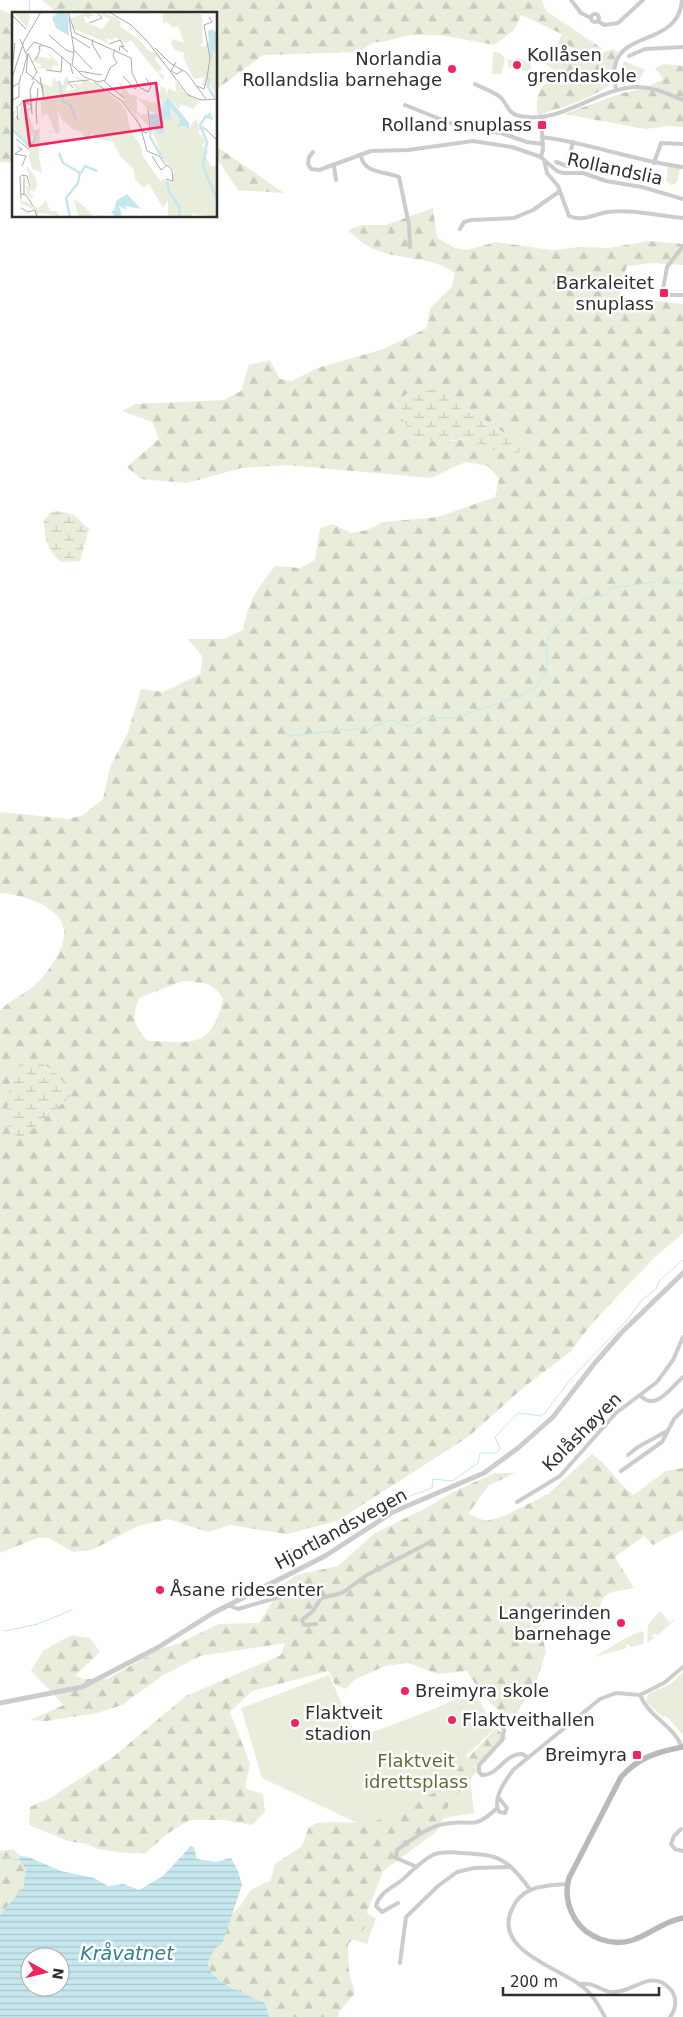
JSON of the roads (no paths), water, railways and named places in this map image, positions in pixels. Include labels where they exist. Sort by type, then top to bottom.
[{"type":"main road","points":[[682,1747],[650,1754],[632,1766],[621,1777],[589,1837],[567,1884],[569,1906],[576,1920],[590,1934],[604,1940],[624,1942],[634,1940],[666,1922],[683,1918]]},
{"type":"street","points":[[570,0],[581,13],[593,21],[598,21],[604,25],[618,23],[642,0]]},
{"type":"street","points":[[616,89],[615,70],[625,49],[635,41],[656,35],[671,26],[678,14],[682,0]]},
{"type":"street","points":[[591,18],[593,14],[597,14],[599,17],[598,21]]},
{"type":"street","points":[[629,56],[645,49],[683,46]]},
{"type":"street","points":[[474,84],[500,96],[513,114],[521,117],[541,116],[574,106],[616,89],[651,88],[683,100]]},
{"type":"street","points":[[405,105],[465,129],[480,130],[543,144]]},
{"type":"street","name":"Rollandslia","points":[[541,116],[543,158],[557,171],[563,173],[583,173],[606,181],[642,187],[683,199]]},
{"type":"street","name":"Rollandslia","points":[[542,137],[573,142],[654,162],[683,167]]},
{"type":"street","points":[[313,152],[308,160],[311,169],[322,170],[377,150],[408,150],[473,141],[512,147],[543,158],[547,173],[558,186],[566,210],[575,219],[619,212],[683,218]]},
{"type":"street","name":"Rollandslia","points":[[556,162],[567,166],[573,142]]},
{"type":"street","name":"Rollandslia","points":[[654,162],[661,143],[683,144]]},
{"type":"street","points":[[361,156],[362,162],[367,168],[399,177],[409,225],[410,247]]},
{"type":"street","points":[[334,166],[336,180]]},
{"type":"street","points":[[460,229],[464,222],[471,220],[514,218],[524,215],[560,191]]},
{"type":"street","points":[[683,246],[681,253],[665,271],[662,295],[683,295]]},
{"type":"street","name":"Hjortlandsvegen","points":[[0,1703],[82,1687],[157,1648],[228,1605],[325,1556],[393,1512],[484,1472],[512,1453],[553,1417],[621,1333],[683,1273]]},
{"type":"street","name":"Kolåshøyen","points":[[517,1502],[560,1476],[616,1413],[640,1396],[666,1371],[683,1337]]},
{"type":"street","name":"Kolåshøyen","points":[[640,1396],[644,1400],[654,1402],[660,1400],[683,1377]]},
{"type":"street","points":[[621,1471],[662,1442],[674,1419],[683,1410]]},
{"type":"street","points":[[628,1455],[638,1447],[667,1431]]},
{"type":"street","name":"Hjortlandsvegen","points":[[228,1605],[238,1610],[304,1591],[318,1592],[321,1598],[342,1594],[367,1575],[432,1541]]},
{"type":"street","points":[[316,1624],[304,1625],[302,1620],[314,1611],[321,1598]]},
{"type":"street","points":[[498,1797],[507,1810],[502,1814],[497,1808],[498,1797],[512,1770],[600,1699],[616,1693],[640,1695],[664,1683],[683,1667]]},
{"type":"street","points":[[640,1695],[647,1708],[667,1724],[682,1747]]},
{"type":"street","points":[[502,1724],[504,1730],[502,1740],[479,1765],[479,1772],[482,1775],[489,1774],[512,1755],[522,1754],[527,1757]]},
{"type":"street","points":[[417,1867],[396,1858],[397,1850],[436,1826],[480,1822],[497,1808]]},
{"type":"street","points":[[681,1829],[674,1836],[671,1844],[675,1850],[683,1851]]},
{"type":"street","points":[[398,1903],[382,1912],[376,1906],[378,1898],[417,1867],[436,1854],[450,1852],[492,1855],[511,1867],[529,1888]]},
{"type":"street","points":[[400,1963],[406,1917],[438,1886],[457,1872],[474,1868],[511,1867]]},
{"type":"street","points":[[567,1884],[529,1888],[516,1901],[509,1915],[510,1933],[513,1940],[526,1952],[579,1984],[596,2000],[605,2017]]},
{"type":"street","points":[[579,1984],[594,1984],[610,1992],[621,1992],[647,1981],[659,1981],[666,1984],[674,1994],[675,2005],[670,2017]]},
{"type":"water","name":"Kråvatnet","points":[[191,1846],[194,1848],[197,1859],[216,1862],[231,1858],[238,1871],[242,1885],[222,1944],[213,1952],[209,1966],[212,1973],[228,1985],[265,2003],[269,2017],[0,2017],[0,1915],[23,1888],[26,1870],[19,1859],[21,1856],[28,1857],[61,1871],[94,1878],[108,1886],[124,1884],[139,1890],[163,1876]]},
{"type":"waterway","points":[[29,0],[30,12]]},
{"type":"waterway","points":[[289,736],[356,729],[366,730],[391,720],[411,727],[424,718],[454,718],[518,697],[536,687],[547,671],[547,642],[552,629],[573,612],[581,600],[607,594],[610,588],[655,582],[660,579],[683,584]]},
{"type":"waterway","points":[[285,1550],[309,1545],[327,1545],[369,1519],[390,1503],[432,1488],[433,1479],[452,1481],[478,1463],[480,1453],[497,1453],[500,1448],[495,1437],[518,1413],[541,1416],[545,1413],[570,1380],[626,1321],[642,1300],[656,1289],[659,1281],[683,1260]]},
{"type":"waterway","points":[[5,1631],[38,1624],[72,1610]]},
{"type":"waterway","points":[[0,1854],[15,1860],[19,1859]]},
{"type":"place","name":"Kollåsen grendaskole","points":[[517,65]]},
{"type":"place","name":"Norlandia Rollandslia barnehage","points":[[452,69]]},
{"type":"place","name":"Rolland snuplass","points":[[542,125]]},
{"type":"place","name":"Barkaleitet snuplass","points":[[664,293]]},
{"type":"place","name":"Åsane ridesenter","points":[[160,1590]]},
{"type":"place","name":"Langerinden barnehage","points":[[621,1623]]},
{"type":"place","name":"Breimyra skole","points":[[405,1691]]},
{"type":"place","name":"Flaktveithallen","points":[[452,1720]]},
{"type":"place","name":"Flaktveit stadion","points":[[295,1723]]},
{"type":"place","name":"Breimyra","points":[[637,1755]]},
{"type":"park label","name":"Flaktveit idrettsplass","points":[[416,1771]]}]
